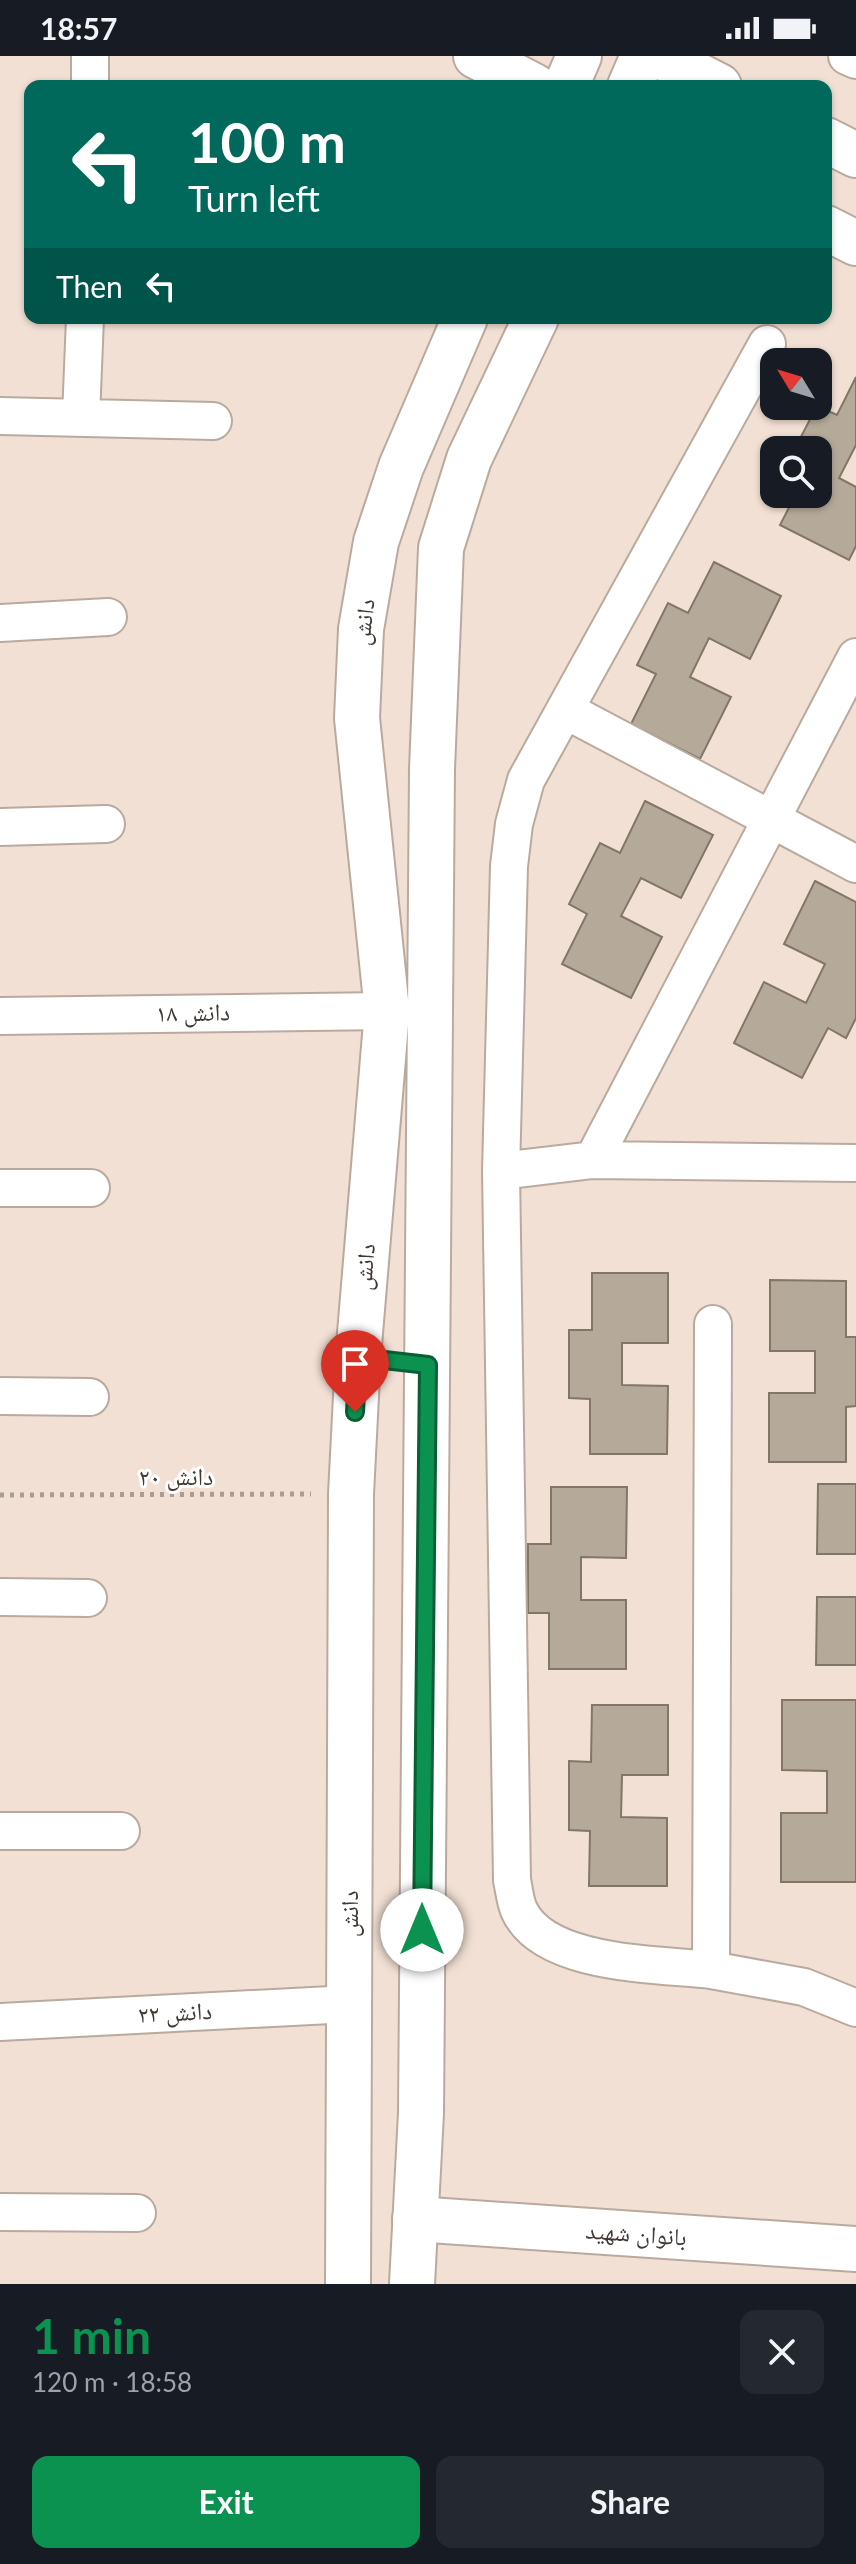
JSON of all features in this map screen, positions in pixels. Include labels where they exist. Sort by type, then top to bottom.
[{"type":"main road","points":[[476,56],[522,80]]},
{"type":"main road","points":[[569,80],[579,56]]},
{"type":"main road","points":[[633,80],[643,56]]},
{"type":"main road","points":[[660,56],[707,80]]},
{"type":"main road","points":[[832,143],[856,155]]},
{"type":"main road","points":[[832,231],[856,243]]},
{"type":"main road","name":"دانش","points":[[348,2284],[351,1494],[358,1357],[387,1011],[357,718],[361,629],[376,542],[401,467],[457,324]]},
{"type":"main road","points":[[412,2284],[421,2113],[432,769],[441,548],[469,459],[533,324]]},
{"type":"main road","points":[[358,1357],[428,1365]]},
{"type":"main road","name":"بانوان شهید","points":[[415,2219],[856,2249]]},
{"type":"street","points":[[90,56],[90,80]]},
{"type":"street","points":[[847,56],[856,60]]},
{"type":"street","points":[[81,417],[85,324]]},
{"type":"street","points":[[767,344],[526,780],[514,824],[509,866],[501,1171],[512,1880],[519,1912],[545,1938],[575,1954],[711,1970],[804,1987],[856,2008]]},
{"type":"street","points":[[0,416],[213,421]]},
{"type":"street","points":[[0,623],[108,617]]},
{"type":"street","points":[[593,1160],[856,657]]},
{"type":"street","points":[[565,710],[856,864]]},
{"type":"street","points":[[0,827],[106,824]]},
{"type":"street","name":"دانش ۱۸","points":[[0,1016],[387,1011]]},
{"type":"street","points":[[501,1171],[593,1160],[856,1163]]},
{"type":"street","points":[[0,1188],[91,1188]]},
{"type":"street","points":[[711,1970],[713,1324]]},
{"type":"street","points":[[0,1396],[90,1397]]},
{"type":"street","points":[[0,1597],[88,1598]]},
{"type":"street","points":[[0,1831],[121,1831]]},
{"type":"street","name":"دانش ۲۲","points":[[0,2022],[350,2004]]},
{"type":"street","points":[[0,2212],[137,2213]]},
{"type":"path","name":"دانش ۲۰","points":[[0,1495],[351,1494]]},
{"type":"building","points":[[856,377],[856,445],[839,478],[856,487],[856,546],[849,560],[780,525],[789,508],[832,508],[832,436],[801,436],[810,420],[832,420],[832,413],[837,415]]},
{"type":"building","points":[[714,562],[781,596],[750,659],[709,638],[690,677],[731,697],[700,759],[631,724],[656,674],[637,665],[668,603],[688,613]]},
{"type":"building","points":[[645,801],[713,835],[681,898],[641,878],[621,916],[662,937],[631,998],[562,964],[587,914],[569,904],[600,843],[620,853]]},
{"type":"building","points":[[815,881],[856,902],[856,1018],[846,1038],[828,1028],[802,1078],[734,1043],[764,982],[806,1003],[825,964],[784,944]]},
{"type":"building","points":[[592,1273],[668,1273],[668,1343],[622,1343],[622,1385],[668,1386],[667,1454],[590,1454],[590,1399],[569,1398],[569,1330],[592,1330]]},
{"type":"building","points":[[770,1280],[846,1281],[846,1337],[856,1337],[856,1406],[846,1407],[846,1462],[769,1462],[769,1393],[815,1393],[815,1351],[770,1351]]},
{"type":"building","points":[[818,1484],[856,1484],[856,1554],[817,1554]]},
{"type":"building","points":[[551,1487],[627,1487],[626,1558],[581,1557],[581,1600],[626,1600],[626,1669],[549,1669],[549,1613],[528,1613],[528,1544],[551,1544]]},
{"type":"building","points":[[817,1597],[856,1597],[856,1665],[816,1665]]},
{"type":"building","points":[[782,1700],[856,1700],[856,1882],[781,1882],[781,1813],[827,1813],[827,1771],[782,1770]]},
{"type":"building","points":[[592,1705],[668,1705],[668,1775],[622,1775],[621,1817],[667,1818],[667,1886],[589,1886],[590,1831],[569,1830],[569,1761],[591,1762]]},
{"type":"route","points":[[355,1412],[358,1357],[428,1365],[422,1930]]}]
